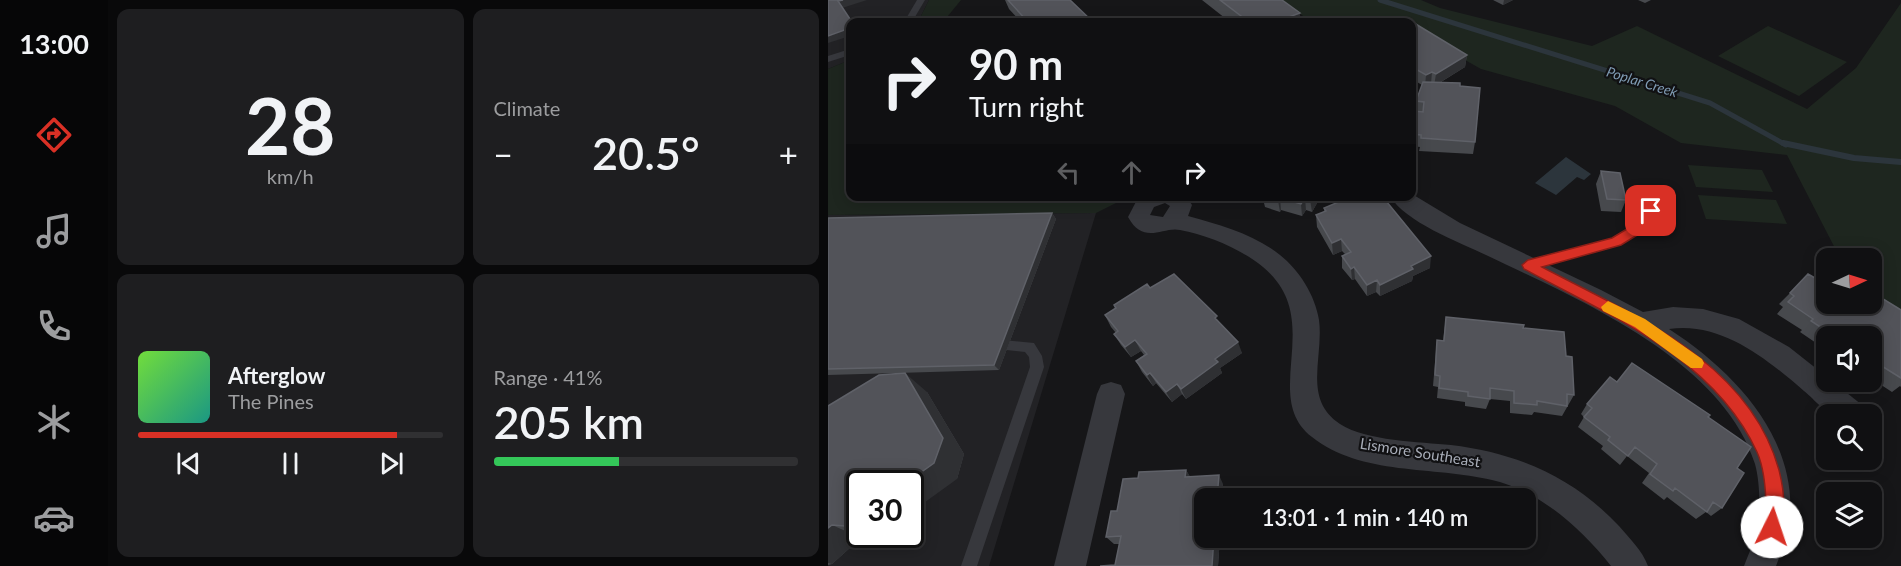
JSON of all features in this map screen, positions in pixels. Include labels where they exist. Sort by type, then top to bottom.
[{"type":"street","points":[[1407,201],[1437,223],[1528,265],[1640,323],[1710,374],[1737,402],[1766,451],[1774,482],[1775,514],[1760,566]]},
{"type":"street","name":"Lismore Southeast","points":[[1169,204],[1245,242],[1263,254],[1288,279],[1305,314],[1301,391],[1319,426],[1349,442],[1386,451],[1492,465],[1527,477],[1554,491],[1596,525],[1632,566]]},
{"type":"street","points":[[1640,323],[1662,317],[1686,316],[1732,325],[1764,345],[1839,404]]},
{"type":"street","points":[[1070,566],[1111,394]]},
{"type":"lane","points":[[910,18],[921,0]]},
{"type":"lane","points":[[828,59],[846,53]]},
{"type":"lane","points":[[1528,265],[1616,242],[1648,223],[1651,211]]},
{"type":"lane","points":[[969,566],[1037,367],[1035,356],[1029,347],[1009,344],[980,345]]},
{"type":"shaded area","points":[[828,0],[929,0],[920,18],[846,18],[846,62],[828,69]]},
{"type":"shaded area","points":[[929,0],[961,0],[946,18],[920,18]]},
{"type":"shaded area","points":[[1282,0],[1421,0],[1440,8],[1592,46],[1637,26],[1807,109],[1856,68],[1901,3],[1901,317],[1882,305],[1882,248],[1835,248],[1787,155],[1681,143],[1615,106],[1481,69],[1416,32],[1416,18],[1306,18]]},
{"type":"shaded area","points":[[1768,26],[1847,62],[1799,96],[1718,56]]},
{"type":"shaded area","points":[[846,62],[846,201],[1120,201],[1096,213],[828,215],[828,69]]},
{"type":"shaded area","points":[[1566,157],[1591,174],[1584,180],[1577,177],[1556,195],[1535,183]]},
{"type":"shaded area","points":[[1688,165],[1762,170],[1773,192],[1696,187]]},
{"type":"shaded area","points":[[1698,195],[1776,200],[1787,224],[1706,219]]},
{"type":"shaded area","points":[[1096,213],[989,566],[828,566],[828,215]]},
{"type":"building","points":[[828,0],[843,0],[838,1],[849,18],[846,18],[846,29],[828,36]]},
{"type":"building","points":[[1008,0],[1070,0],[1089,18],[1024,18]]},
{"type":"building","points":[[1220,0],[1282,0],[1300,13],[1286,18],[1244,18]]},
{"type":"building","points":[[1416,24],[1467,55],[1436,74],[1432,72],[1426,75],[1416,69]]},
{"type":"building","points":[[1423,82],[1460,83],[1460,86],[1480,88],[1475,142],[1421,138],[1421,135],[1416,134],[1416,111],[1423,112],[1424,102],[1416,101]]},
{"type":"building","points":[[1601,171],[1620,173],[1626,200],[1607,199]]},
{"type":"building","points":[[1341,201],[1386,201],[1431,256],[1411,266],[1413,269],[1380,285],[1377,280],[1367,285],[1354,267],[1351,269],[1342,256],[1351,252],[1341,239],[1332,243],[1316,215],[1326,211],[1324,208]]},
{"type":"building","points":[[1052,213],[994,365],[828,369],[828,218]]},
{"type":"building","points":[[1174,274],[1217,316],[1215,318],[1238,342],[1215,359],[1218,362],[1181,389],[1177,384],[1166,392],[1150,373],[1147,375],[1136,361],[1147,354],[1135,340],[1125,347],[1114,334],[1118,331],[1105,315],[1116,308],[1114,305],[1147,284],[1150,288]]},
{"type":"building","points":[[1808,274],[1815,278],[1816,314],[1882,314],[1882,298],[1901,310],[1901,378],[1882,366],[1882,326],[1819,326],[1811,321],[1813,319],[1788,302],[1794,296],[1790,293]]},
{"type":"building","points":[[1446,317],[1524,325],[1523,328],[1564,332],[1566,356],[1572,357],[1574,395],[1567,394],[1567,406],[1537,401],[1537,405],[1514,403],[1514,391],[1490,388],[1490,399],[1468,396],[1468,392],[1439,388],[1440,376],[1435,375],[1437,340],[1444,341]]},
{"type":"building","points":[[1632,363],[1710,415],[1708,417],[1751,447],[1737,468],[1744,473],[1722,508],[1713,502],[1707,512],[1675,488],[1673,491],[1650,474],[1657,464],[1635,447],[1628,456],[1608,440],[1610,437],[1584,417],[1592,408],[1587,404],[1610,377],[1617,382]]},
{"type":"building","points":[[905,373],[943,438],[934,463],[924,470],[846,470],[846,525],[832,525],[828,528],[828,406],[879,375]]},
{"type":"building","points":[[1186,470],[1185,477],[1219,475],[1218,488],[1194,488],[1194,548],[1213,548],[1212,566],[1100,566],[1115,565],[1121,536],[1106,537],[1111,511],[1117,511],[1123,479],[1138,478],[1139,472]]},
{"type":"waterway","name":"Poplar Creek","points":[[1380,0],[1710,103],[1786,145]]},
{"type":"waterway","name":"Poplar Creek","points":[[1783,143],[1854,158],[1901,162]]},
{"type":"slow traffic","points":[[1608,307],[1640,323],[1696,363]]},
{"type":"route","points":[[1651,211],[1648,223],[1616,242],[1528,265],[1654,332],[1710,374],[1737,402],[1766,451],[1774,482],[1775,514],[1772,527]]}]
